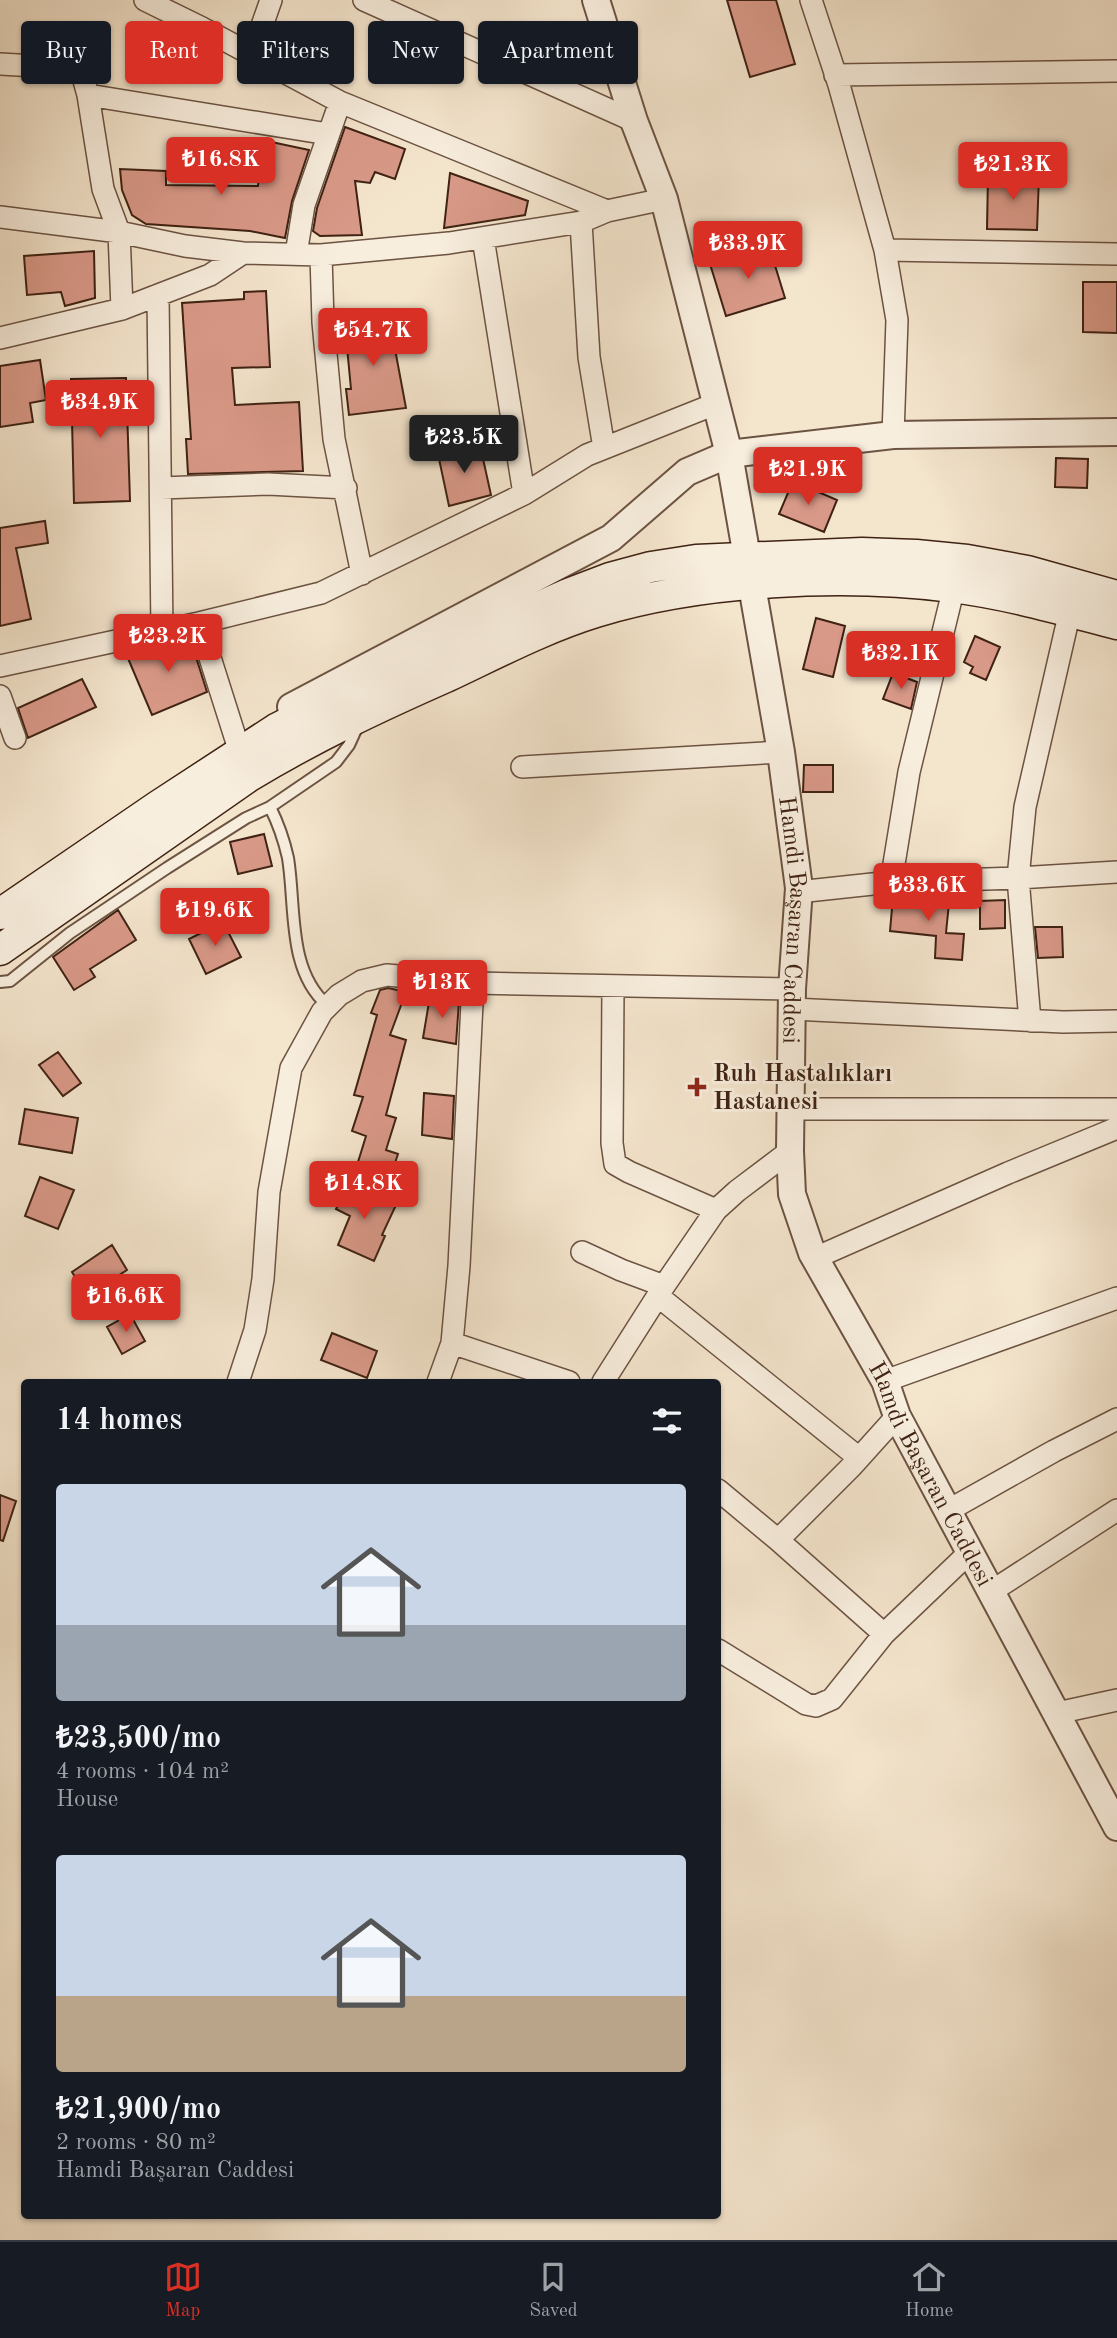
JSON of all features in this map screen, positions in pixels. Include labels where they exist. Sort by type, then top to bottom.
[{"type":"main road","points":[[0,950],[242,756],[290,751],[544,632],[594,613],[751,570],[862,553],[916,555],[1027,571],[1117,596]]},
{"type":"main road","points":[[0,914],[52,877],[317,707],[568,594],[610,578],[651,567],[696,560],[751,570],[847,581],[954,587],[1070,611],[1117,624]]},
{"type":"main road","points":[[0,888],[52,877]]},
{"type":"street","points":[[145,0],[237,46]]},
{"type":"street","points":[[264,21],[271,0]]},
{"type":"street","points":[[364,0],[634,121]]},
{"type":"street","points":[[811,0],[885,250],[897,320],[893,435]]},
{"type":"street","name":"Hamdi Başaran Caddesi","points":[[593,2],[663,199],[729,454],[751,570],[781,752],[798,892],[792,999],[792,1194],[815,1258],[885,1381],[897,1416],[1117,1827]]},
{"type":"street","points":[[0,64],[71,68],[83,77],[103,189],[119,232],[122,309]]},
{"type":"street","points":[[835,75],[1117,71]]},
{"type":"street","points":[[307,84],[340,102],[607,211]]},
{"type":"street","points":[[88,95],[328,134]]},
{"type":"street","points":[[296,254],[304,205],[340,102]]},
{"type":"street","points":[[0,217],[119,232],[185,246],[243,253],[321,255],[483,238],[581,222],[607,211],[663,199]]},
{"type":"street","points":[[581,222],[589,357],[604,448]]},
{"type":"street","points":[[483,238],[524,494]]},
{"type":"street","points":[[885,250],[1117,254]]},
{"type":"street","points":[[0,338],[122,309],[210,275],[243,253]]},
{"type":"street","points":[[321,255],[323,322],[334,439],[362,574]]},
{"type":"street","points":[[158,295],[162,631]]},
{"type":"street","points":[[0,666],[199,623],[321,593],[524,494],[587,455],[715,404]]},
{"type":"street","points":[[199,623],[242,756],[302,700],[611,538],[687,472],[729,454],[893,435],[1117,432]]},
{"type":"street","points":[[161,488],[268,484],[345,488]]},
{"type":"street","points":[[891,882],[909,772],[954,587]]},
{"type":"street","points":[[1030,1021],[1018,878],[1025,807],[1070,611]]},
{"type":"street","points":[[0,696],[15,738]]},
{"type":"street","points":[[522,767],[781,752]]},
{"type":"street","points":[[798,892],[891,882],[1117,872]]},
{"type":"street","points":[[239,1379],[255,1330],[263,1279],[269,1192],[291,1068],[327,1006],[362,981],[387,975],[473,983],[613,986],[1030,1021],[1117,1021]]},
{"type":"street","points":[[439,1379],[452,1343],[459,1266],[473,983]]},
{"type":"street","points":[[613,986],[612,1143],[615,1164],[716,1210]]},
{"type":"street","points":[[792,1109],[1117,1109]]},
{"type":"street","points":[[815,1258],[1117,1128]]},
{"type":"street","points":[[605,1379],[716,1210],[790,1151]]},
{"type":"street","points":[[582,1252],[661,1291],[859,1458]]},
{"type":"street","points":[[885,1381],[1117,1298]]},
{"type":"street","points":[[452,1343],[560,1379]]},
{"type":"street","points":[[778,1539],[897,1416]]},
{"type":"street","points":[[949,1510],[1117,1419]]},
{"type":"street","points":[[721,1492],[778,1539],[884,1634]]},
{"type":"street","points":[[992,1591],[1117,1510]]},
{"type":"street","points":[[721,1652],[796,1699],[816,1706],[832,1699],[884,1634],[971,1551]]},
{"type":"street","points":[[1057,1713],[1117,1700]]},
{"type":"lane","points":[[0,982],[10,981],[70,933],[167,868],[246,818],[270,807],[336,762],[349,745],[362,715]]},
{"type":"lane","points":[[270,807],[285,846],[296,940],[305,975],[316,996],[327,1006]]},
{"type":"building","points":[[727,0],[776,0],[795,64],[750,77]]},
{"type":"building","points":[[345,127],[405,149],[395,179],[375,172],[370,183],[355,181],[362,235],[320,236],[313,231],[317,208]]},
{"type":"building","points":[[262,140],[309,150],[292,201],[285,238],[250,231],[146,224],[132,215],[122,190],[120,169],[166,171],[166,185],[258,186]]},
{"type":"building","points":[[450,173],[528,201],[525,215],[444,228]]},
{"type":"building","points":[[988,175],[1039,176],[1037,230],[987,229]]},
{"type":"building","points":[[769,246],[785,298],[726,316],[710,264]]},
{"type":"building","points":[[94,251],[95,298],[65,306],[61,292],[27,295],[24,256]]},
{"type":"building","points":[[1083,282],[1117,282],[1117,333],[1083,332]]},
{"type":"building","points":[[266,291],[270,367],[232,368],[235,405],[299,402],[303,471],[188,474],[186,439],[191,439],[182,303],[244,299],[244,292]]},
{"type":"building","points":[[389,317],[406,408],[349,415],[346,389],[351,389],[345,326]]},
{"type":"building","points":[[40,360],[46,400],[30,403],[33,422],[0,427],[0,366]]},
{"type":"building","points":[[126,378],[130,501],[74,503],[71,379]]},
{"type":"building","points":[[480,445],[491,495],[449,506],[438,454]]},
{"type":"building","points":[[1056,458],[1088,459],[1087,488],[1055,487]]},
{"type":"building","points":[[793,481],[837,500],[824,532],[779,514]]},
{"type":"building","points":[[45,521],[48,543],[16,548],[31,619],[0,626],[0,528]]},
{"type":"building","points":[[816,618],[845,626],[833,677],[803,669]]},
{"type":"building","points":[[975,636],[1000,647],[986,680],[970,673],[973,667],[964,662]]},
{"type":"building","points":[[190,638],[207,692],[152,715],[127,656],[149,647]]},
{"type":"building","points":[[893,673],[917,682],[911,709],[883,699]]},
{"type":"building","points":[[82,679],[96,707],[28,738],[18,708]]},
{"type":"building","points":[[804,765],[833,765],[833,792],[803,792]]},
{"type":"building","points":[[264,834],[272,866],[238,874],[230,842]]},
{"type":"building","points":[[950,893],[946,933],[964,934],[962,960],[935,958],[936,936],[890,931],[893,897],[923,900],[923,894]]},
{"type":"building","points":[[1005,900],[1005,928],[980,929],[980,901]]},
{"type":"building","points":[[118,910],[136,940],[90,969],[95,977],[74,990],[53,957]]},
{"type":"building","points":[[223,922],[241,957],[206,974],[189,939]]},
{"type":"building","points":[[1035,927],[1062,927],[1063,957],[1038,958]]},
{"type":"building","points":[[388,988],[406,992],[390,1035],[406,1040],[386,1115],[396,1118],[386,1150],[398,1154],[392,1172],[358,1162],[366,1136],[352,1131],[363,1097],[354,1095],[377,1015],[371,1013],[380,990]]},
{"type":"building","points":[[430,996],[459,1001],[456,1044],[423,1038]]},
{"type":"building","points":[[58,1052],[81,1083],[63,1096],[39,1065]]},
{"type":"building","points":[[424,1093],[454,1096],[452,1139],[422,1135]]},
{"type":"building","points":[[25,1109],[78,1118],[72,1153],[19,1144]]},
{"type":"building","points":[[40,1177],[74,1190],[58,1229],[25,1216]]},
{"type":"building","points":[[349,1183],[396,1205],[374,1261],[338,1245],[350,1216],[336,1209]]},
{"type":"building","points":[[112,1245],[127,1270],[87,1296],[72,1272]]},
{"type":"building","points":[[130,1314],[145,1341],[122,1354],[107,1327]]},
{"type":"building","points":[[332,1333],[377,1351],[367,1378],[321,1360]]},
{"type":"building","points":[[0,1495],[16,1501],[3,1541],[0,1540]]},
{"type":"place","name":"Ruh Hastalıkları Hastanesi","points":[[697,1087]]}]
